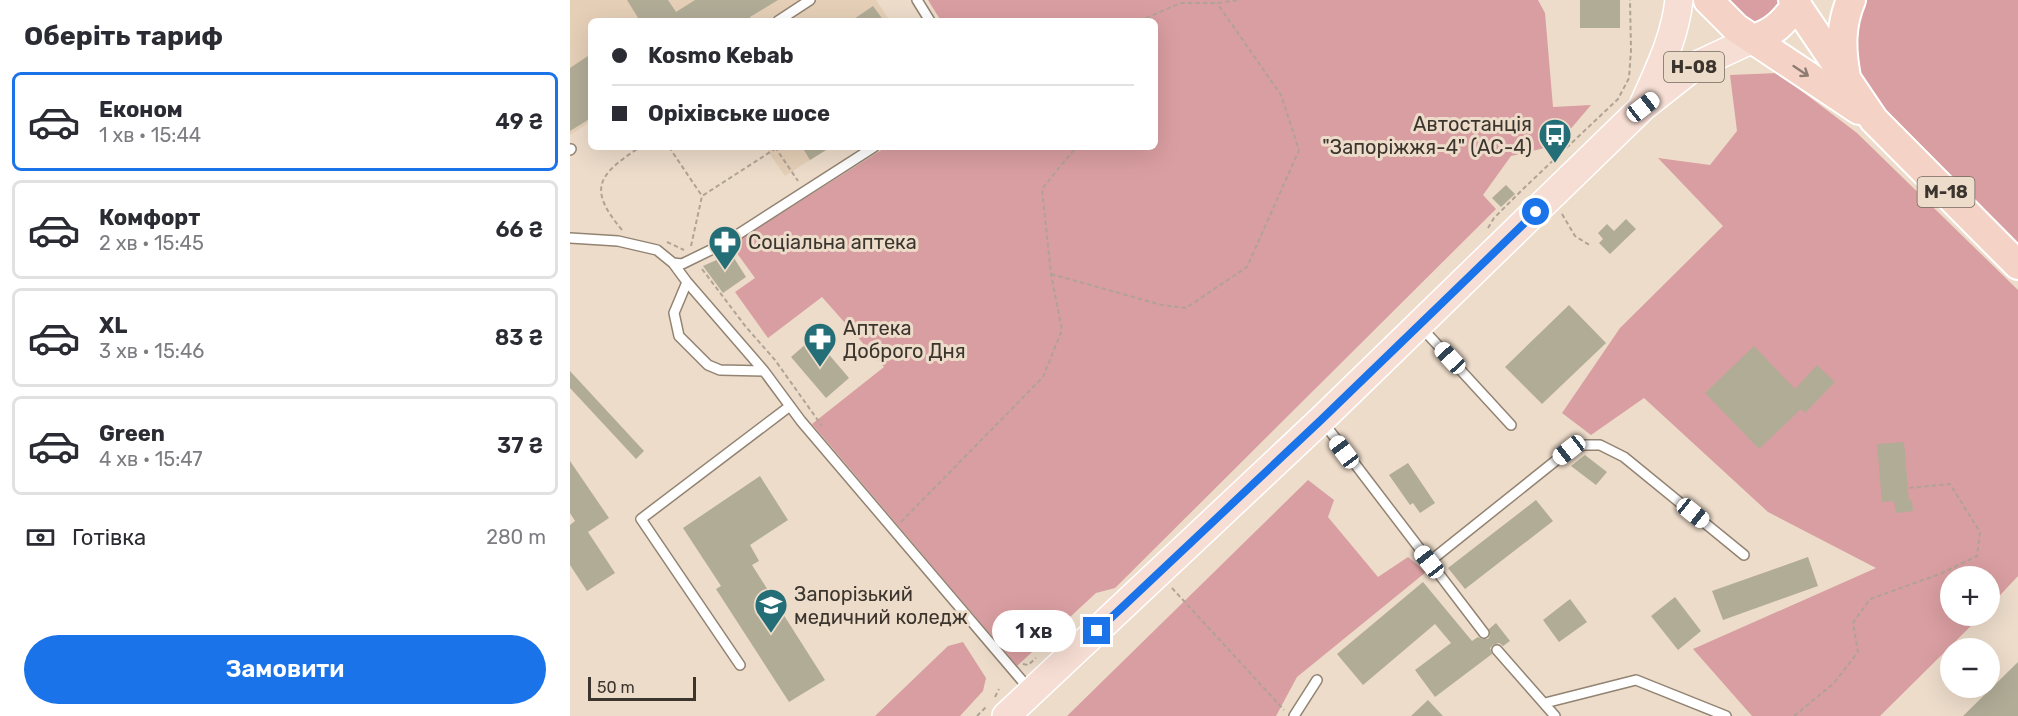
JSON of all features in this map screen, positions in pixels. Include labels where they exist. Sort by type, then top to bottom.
[{"type":"highway","name":"М-18","points":[[1708,0],[1736,28],[1874,120]]},
{"type":"highway","points":[[1847,82],[1841,48],[1845,14],[1851,0]]},
{"type":"highway","name":"М-18","points":[[1797,1],[1847,82],[1874,120],[2018,265]]},
{"type":"highway","name":"Н-08","points":[[1753,39],[1766,35],[1780,26],[1797,1]]},
{"type":"main road","name":"Н-08","points":[[1643,107],[1670,43],[1677,21],[1679,0]]},
{"type":"main road","name":"Н-08","points":[[1007,716],[1321,420],[1643,107],[1695,66],[1753,39]]},
{"type":"lane","points":[[783,18],[810,0]]},
{"type":"lane","points":[[917,0],[928,18]]},
{"type":"lane","points":[[674,263],[682,264],[723,244],[862,150]]},
{"type":"lane","points":[[570,238],[618,241],[657,249],[674,263],[687,282],[764,371],[892,530],[1032,692]]},
{"type":"lane","points":[[687,282],[674,313],[679,336],[708,365],[720,370],[764,371]]},
{"type":"lane","points":[[1420,325],[1512,425]]},
{"type":"lane","points":[[740,665],[641,519],[790,406]]},
{"type":"lane","points":[[1321,420],[1484,633]]},
{"type":"lane","points":[[1429,562],[1569,450],[1584,445],[1600,445],[1624,457],[1744,555]]},
{"type":"lane","points":[[1497,650],[1555,716]]},
{"type":"lane","points":[[1292,716],[1317,680]]},
{"type":"lane","points":[[1545,703],[1636,680],[1726,716]]},
{"type":"path","points":[[1146,18],[1181,3],[1217,3],[1239,0]]},
{"type":"path","points":[[1523,189],[1618,99],[1629,78],[1632,50],[1630,0]]},
{"type":"path","points":[[1051,274],[1162,305],[1186,308],[1247,267],[1299,150],[1281,95],[1217,3]]},
{"type":"path","points":[[624,233],[602,203],[599,188],[608,172],[636,150]]},
{"type":"path","points":[[671,150],[702,196]]},
{"type":"path","points":[[689,252],[702,196],[773,150]]},
{"type":"path","points":[[777,150],[799,183]]},
{"type":"path","points":[[892,530],[1043,377],[1062,330],[1051,274],[1042,189],[1074,150]]},
{"type":"path","points":[[1553,196],[1575,236],[1591,246]]},
{"type":"path","points":[[702,269],[746,327],[775,360],[825,430]]},
{"type":"path","points":[[1794,716],[1834,683],[1858,652],[1853,623],[1870,599],[1940,574],[1977,556],[1980,532],[1950,484],[1908,488]]},
{"type":"path","points":[[1171,587],[1292,716]]},
{"type":"shaded area","points":[[570,0],[876,0],[888,18],[588,18],[588,123],[570,135]]},
{"type":"shaded area","points":[[928,0],[1538,0],[1545,13],[1553,107],[1591,105],[1557,145],[1511,156],[1483,195],[1496,209],[1115,588],[1096,593],[1017,666],[812,424],[884,367],[822,297],[768,338],[735,292],[755,278],[731,245],[881,150],[1158,150],[1158,18],[939,18]]},
{"type":"shaded area","points":[[1726,0],[1780,0],[1778,10],[1760,23],[1745,20]]},
{"type":"shaded area","points":[[1856,0],[2018,0],[2018,249],[1860,83],[1850,12]]},
{"type":"shaded area","points":[[1778,73],[1857,133],[2018,290],[2018,576],[2000,595],[2000,566],[1940,566],[1940,626],[1971,626],[1959,638],[1940,638],[1940,657],[1880,716],[1752,716],[1693,649],[1876,568],[1768,512],[1644,398],[1591,435],[1562,413],[1620,328],[1723,226],[1658,158],[1710,165],[1737,131],[1730,75]]},
{"type":"shaded area","points":[[767,150],[825,150],[785,176]]},
{"type":"shaded area","points":[[1308,480],[1334,500],[1328,517],[1378,577],[1408,557],[1426,572],[1297,677],[1276,716],[1067,716]]},
{"type":"shaded area","points":[[963,642],[986,678],[983,691],[960,716],[875,716],[948,646]]},
{"type":"building","points":[[627,0],[668,0],[676,12],[695,0],[778,0],[750,18],[638,18]]},
{"type":"building","points":[[1580,0],[1620,0],[1620,28],[1580,28]]},
{"type":"building","points":[[873,6],[882,18],[855,18]]},
{"type":"building","points":[[588,56],[588,120],[570,131],[570,68]]},
{"type":"building","points":[[804,150],[826,150],[810,160]]},
{"type":"building","points":[[1506,185],[1515,194],[1501,207],[1492,198]]},
{"type":"building","points":[[1626,219],[1636,229],[1610,254],[1599,243],[1603,239],[1598,233],[1607,224],[1614,231]]},
{"type":"building","name":"Соціальна аптека","points":[[721,258],[728,261],[734,258],[746,277],[723,293],[703,266]]},
{"type":"building","points":[[1569,305],[1606,343],[1542,404],[1505,367]]},
{"type":"building","name":"Аптека Доброго Дня","points":[[814,337],[849,378],[826,398],[791,357]]},
{"type":"building","points":[[1754,346],[1795,389],[1817,365],[1835,382],[1805,413],[1801,409],[1759,449],[1705,393]]},
{"type":"building","points":[[570,371],[644,451],[636,459],[570,388]]},
{"type":"building","points":[[1904,442],[1909,501],[1912,500],[1913,511],[1896,513],[1894,501],[1882,502],[1877,444]]},
{"type":"building","points":[[1585,455],[1607,472],[1596,485],[1571,466]]},
{"type":"building","points":[[570,461],[609,518],[588,532],[615,573],[587,591],[570,565],[570,525],[575,521],[570,513]]},
{"type":"building","points":[[1408,463],[1435,503],[1420,513],[1413,503],[1410,505],[1389,475]]},
{"type":"building","name":"Запорізький медичний коледж","points":[[760,476],[788,520],[750,545],[759,561],[752,565],[825,680],[789,702],[716,589],[721,586],[683,528]]},
{"type":"building","points":[[1536,500],[1553,521],[1465,589],[1448,568]]},
{"type":"building","points":[[1808,557],[1818,586],[1723,620],[1712,591]]},
{"type":"building","points":[[1423,582],[1472,641],[1478,637],[1488,639],[1489,629],[1496,623],[1510,641],[1503,646],[1499,643],[1493,645],[1490,648],[1492,654],[1435,697],[1415,670],[1451,643],[1435,624],[1363,685],[1337,654]]},
{"type":"building","points":[[1675,597],[1701,631],[1678,650],[1651,616]]},
{"type":"building","points":[[1570,599],[1587,622],[1559,642],[1543,620]]},
{"type":"building","points":[[2018,662],[2018,716],[1963,716],[1981,698],[2000,698],[2000,680]]},
{"type":"building","points":[[1428,700],[1443,716],[1411,716]]},
{"type":"place","name":"Автостанція \"Запоріжжя-4\" (АС-4)","points":[[1555,164]]},
{"type":"place","name":"Соціальна аптека","points":[[725,271]]},
{"type":"place","name":"Аптека Доброго Дня","points":[[820,368]]},
{"type":"place","name":"Запорізький медичний коледж","points":[[771,634]]},
{"type":"route","points":[[1097,631],[1321,420],[1536,212]]}]
